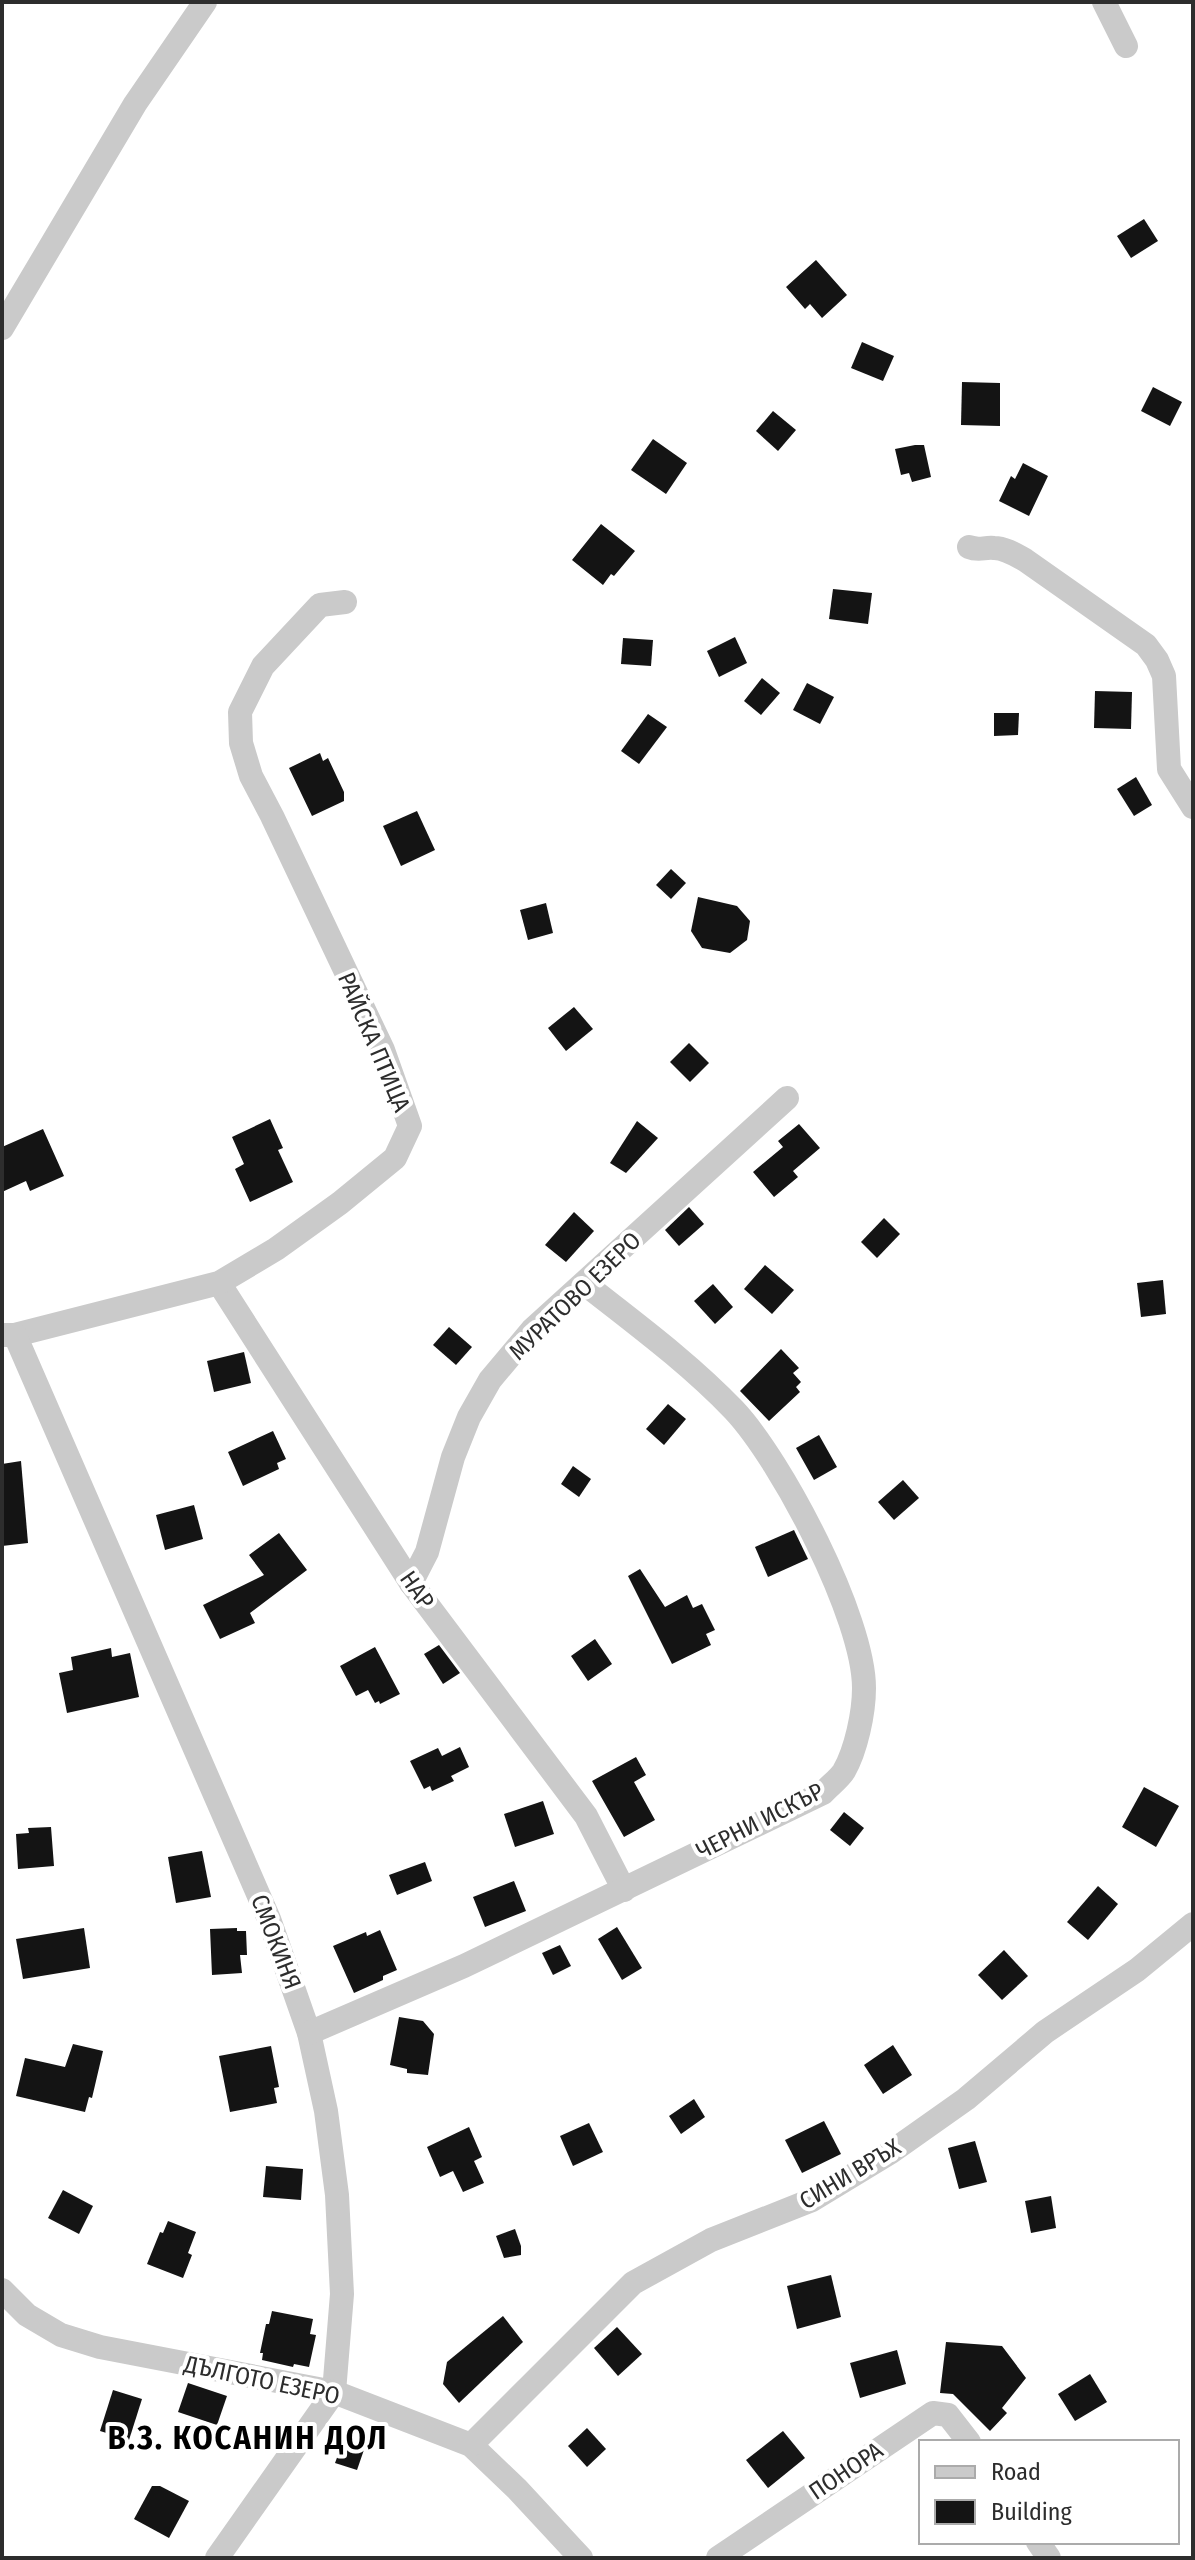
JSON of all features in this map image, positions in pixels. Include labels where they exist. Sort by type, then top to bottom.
[{"type":"street","points":[[2,328],[135,104],[205,2]]},
{"type":"street","points":[[1104,2],[1126,46]]},
{"type":"street","points":[[969,547],[977,551],[994,548],[1010,551],[1146,645],[1164,676],[1169,769],[1193,807]]},
{"type":"street","name":"РАЙСКА ПТИЦА","points":[[9,1335],[219,1283],[276,1249],[395,1158],[410,1126],[383,1050],[251,776],[241,743],[240,712],[263,666],[320,605],[345,602]]},
{"type":"street","name":"МУРАТОВО ЕЗЕРО","points":[[411,1583],[427,1552],[453,1457],[469,1417],[490,1380],[532,1330],[787,1098]]},
{"type":"street","name":"НАР","points":[[219,1283],[411,1583],[586,1816],[624,1890]]},
{"type":"street","name":"ЧЕРНИ ИСКЪР","points":[[309,2033],[464,1966],[823,1793],[843,1772],[853,1745],[864,1690],[861,1662],[845,1608],[808,1526],[771,1456],[735,1411],[684,1362],[585,1284]]},
{"type":"street","name":"СМОКИНЯ","points":[[9,1335],[269,1919],[309,2033],[326,2111],[337,2195],[342,2294],[334,2392]]},
{"type":"street","name":"СИНИ ВРЪХ","points":[[471,2445],[633,2283],[711,2240],[812,2200],[891,2152],[966,2099],[1045,2032],[1137,1970],[1193,1924]]},
{"type":"street","name":"ДЪЛГОТО ЕЗЕРО","points":[[2,2290],[27,2315],[61,2335],[100,2347],[334,2392],[471,2445],[581,2558]]},
{"type":"street","points":[[217,2558],[334,2392]]},
{"type":"street","name":"ПОНОРА","points":[[718,2558],[926,2416],[948,2415],[967,2440]]},
{"type":"building","points":[[1144,219],[1158,241],[1131,258],[1117,236]]},
{"type":"building","points":[[816,260],[847,295],[822,318],[810,304],[805,309],[786,287]]},
{"type":"building","points":[[862,342],[894,356],[883,381],[851,368]]},
{"type":"building","points":[[962,382],[1000,383],[1000,426],[961,425]]},
{"type":"building","points":[[1153,387],[1182,402],[1170,426],[1141,411]]},
{"type":"building","points":[[773,411],[796,430],[778,451],[756,431]]},
{"type":"building","points":[[653,439],[687,463],[666,494],[631,470]]},
{"type":"building","points":[[924,445],[931,477],[912,482],[909,473],[901,475],[895,449]]},
{"type":"building","points":[[1023,463],[1048,476],[1029,516],[999,501],[1011,476],[1015,479]]},
{"type":"building","points":[[601,524],[635,551],[603,585],[572,560]]},
{"type":"building","points":[[833,589],[872,593],[868,624],[829,619]]},
{"type":"building","points":[[735,637],[747,663],[719,677],[707,651]]},
{"type":"building","points":[[623,638],[653,640],[651,666],[621,664]]},
{"type":"building","points":[[762,678],[780,693],[761,715],[744,701]]},
{"type":"building","points":[[807,683],[834,697],[820,724],[793,710]]},
{"type":"building","points":[[1095,691],[1132,692],[1131,729],[1094,728]]},
{"type":"building","points":[[994,713],[1019,713],[1018,735],[994,736]]},
{"type":"building","points":[[648,714],[667,727],[639,764],[621,751]]},
{"type":"building","points":[[320,753],[323,761],[328,758],[344,792],[344,801],[312,816],[289,768]]},
{"type":"building","points":[[1136,777],[1152,805],[1134,816],[1117,789]]},
{"type":"building","points":[[417,811],[435,850],[401,866],[383,826]]},
{"type":"building","points":[[671,869],[686,883],[671,899],[656,885]]},
{"type":"building","points":[[698,897],[737,906],[750,921],[747,940],[730,953],[702,948],[691,931]]},
{"type":"building","points":[[546,903],[553,933],[528,940],[520,910]]},
{"type":"building","points":[[574,1007],[593,1029],[566,1051],[548,1028]]},
{"type":"building","points":[[689,1043],[709,1063],[690,1082],[670,1062]]},
{"type":"building","points":[[270,1119],[283,1148],[278,1150],[293,1182],[250,1202],[235,1169],[244,1164],[232,1137]]},
{"type":"building","points":[[637,1121],[658,1138],[626,1173],[610,1163]]},
{"type":"building","points":[[799,1124],[820,1148],[793,1171],[798,1177],[774,1197],[753,1172],[783,1147],[778,1141]]},
{"type":"building","points":[[43,1129],[64,1176],[30,1191],[26,1181],[2,1192],[2,1147]]},
{"type":"building","points":[[689,1207],[704,1224],[679,1246],[665,1230]]},
{"type":"building","points":[[574,1212],[594,1231],[566,1262],[545,1245]]},
{"type":"building","points":[[884,1218],[900,1234],[877,1258],[861,1242]]},
{"type":"building","points":[[765,1265],[794,1290],[772,1314],[744,1289]]},
{"type":"building","points":[[1163,1280],[1166,1314],[1141,1317],[1137,1283]]},
{"type":"building","points":[[713,1284],[733,1307],[715,1324],[694,1301]]},
{"type":"building","points":[[449,1327],[472,1347],[456,1365],[433,1345]]},
{"type":"building","points":[[781,1349],[799,1368],[793,1373],[801,1382],[796,1387],[800,1392],[769,1421],[740,1391]]},
{"type":"building","points":[[244,1352],[251,1383],[214,1392],[207,1361]]},
{"type":"building","points":[[668,1404],[686,1419],[664,1445],[646,1429]]},
{"type":"building","points":[[273,1431],[286,1459],[277,1463],[279,1469],[243,1486],[228,1452]]},
{"type":"building","points":[[819,1435],[837,1467],[814,1480],[796,1448]]},
{"type":"building","points":[[21,1461],[28,1543],[2,1546],[2,1464]]},
{"type":"building","points":[[573,1466],[591,1479],[579,1497],[561,1484]]},
{"type":"building","points":[[903,1480],[919,1498],[894,1520],[878,1502]]},
{"type":"building","points":[[194,1505],[203,1539],[165,1550],[156,1515]]},
{"type":"building","points":[[794,1530],[808,1559],[768,1577],[755,1547]]},
{"type":"building","points":[[279,1533],[307,1570],[250,1613],[255,1623],[220,1639],[203,1605],[264,1575],[249,1555]]},
{"type":"building","points":[[640,1569],[665,1607],[687,1595],[693,1608],[702,1604],[715,1630],[706,1634],[711,1645],[672,1664],[628,1576]]},
{"type":"building","points":[[595,1639],[612,1664],[588,1681],[571,1656]]},
{"type":"building","points":[[439,1645],[460,1673],[443,1684],[424,1654]]},
{"type":"building","points":[[375,1647],[400,1694],[380,1704],[379,1701],[375,1703],[368,1690],[356,1696],[340,1666]]},
{"type":"building","points":[[111,1648],[112,1657],[130,1653],[139,1697],[67,1713],[59,1673],[73,1670],[71,1657]]},
{"type":"building","points":[[460,1747],[469,1767],[451,1776],[454,1781],[432,1791],[430,1786],[424,1789],[410,1761],[438,1748],[442,1756]]},
{"type":"building","points":[[636,1757],[646,1775],[634,1782],[655,1820],[624,1837],[592,1781]]},
{"type":"building","points":[[1144,1787],[1179,1806],[1156,1847],[1122,1827]]},
{"type":"building","points":[[543,1801],[554,1834],[515,1847],[504,1814]]},
{"type":"building","points":[[844,1812],[864,1828],[850,1846],[830,1830]]},
{"type":"building","points":[[51,1827],[54,1866],[18,1869],[16,1834],[29,1833],[28,1828]]},
{"type":"building","points":[[202,1851],[211,1897],[176,1903],[168,1857]]},
{"type":"building","points":[[425,1862],[432,1881],[397,1895],[389,1875]]},
{"type":"building","points":[[514,1881],[526,1911],[485,1927],[473,1897]]},
{"type":"building","points":[[1098,1886],[1118,1904],[1088,1940],[1067,1922]]},
{"type":"building","points":[[617,1927],[642,1968],[622,1980],[598,1939]]},
{"type":"building","points":[[84,1928],[90,1968],[23,1979],[16,1939]]},
{"type":"building","points":[[237,1928],[237,1931],[246,1931],[247,1955],[240,1955],[242,1973],[212,1975],[210,1929]]},
{"type":"building","points":[[380,1930],[397,1970],[354,1993],[333,1946],[366,1932],[367,1936]]},
{"type":"building","points":[[560,1945],[571,1966],[553,1975],[542,1953]]},
{"type":"building","points":[[1004,1950],[1028,1976],[1002,2000],[978,1975]]},
{"type":"building","points":[[399,2017],[423,2021],[434,2034],[428,2075],[407,2073],[407,2069],[390,2065]]},
{"type":"building","points":[[73,2044],[103,2051],[92,2098],[89,2097],[85,2112],[16,2096],[25,2058],[65,2067]]},
{"type":"building","points":[[893,2045],[912,2075],[883,2094],[864,2065]]},
{"type":"building","points":[[271,2046],[279,2087],[274,2088],[277,2103],[230,2112],[219,2056]]},
{"type":"building","points":[[694,2099],[705,2117],[681,2134],[669,2116]]},
{"type":"building","points":[[824,2121],[841,2154],[802,2173],[785,2140]]},
{"type":"building","points":[[589,2123],[603,2152],[573,2166],[560,2136]]},
{"type":"building","points":[[469,2127],[482,2157],[474,2161],[484,2183],[463,2192],[453,2171],[440,2177],[427,2147]]},
{"type":"building","points":[[975,2141],[987,2182],[959,2189],[948,2148]]},
{"type":"building","points":[[266,2166],[303,2169],[301,2200],[263,2197]]},
{"type":"building","points":[[63,2190],[93,2206],[79,2234],[48,2218]]},
{"type":"building","points":[[1051,2196],[1056,2228],[1031,2233],[1025,2201]]},
{"type":"building","points":[[168,2221],[196,2232],[188,2253],[192,2255],[183,2278],[147,2264]]},
{"type":"building","points":[[515,2229],[521,2255],[504,2258],[496,2236]]},
{"type":"building","points":[[831,2275],[841,2317],[797,2329],[787,2286]]},
{"type":"building","points":[[272,2311],[313,2319],[310,2334],[316,2335],[309,2367],[262,2360],[263,2353],[260,2353]]},
{"type":"building","points":[[503,2316],[523,2342],[459,2403],[443,2384],[447,2362]]},
{"type":"building","points":[[617,2327],[642,2354],[618,2376],[594,2348]]},
{"type":"building","points":[[946,2342],[1002,2346],[1026,2378],[1002,2408],[1007,2413],[990,2431],[953,2394],[940,2393]]},
{"type":"building","points":[[897,2350],[906,2384],[860,2398],[850,2363]]},
{"type":"building","points":[[1090,2374],[1107,2402],[1075,2421],[1058,2394]]},
{"type":"building","points":[[188,2383],[227,2396],[217,2425],[178,2412]]},
{"type":"building","points":[[113,2390],[142,2399],[129,2440],[100,2431]]},
{"type":"building","points":[[587,2428],[606,2449],[587,2467],[568,2446]]},
{"type":"building","points":[[347,2431],[368,2438],[357,2470],[335,2463]]},
{"type":"building","points":[[783,2431],[805,2458],[768,2488],[746,2460]]},
{"type":"building","points":[[152,2486],[160,2486],[189,2501],[169,2538],[134,2519]]},
{"type":"district","name":"В.З. КОСАНИН ДОЛ","points":[[248,2438]]}]
